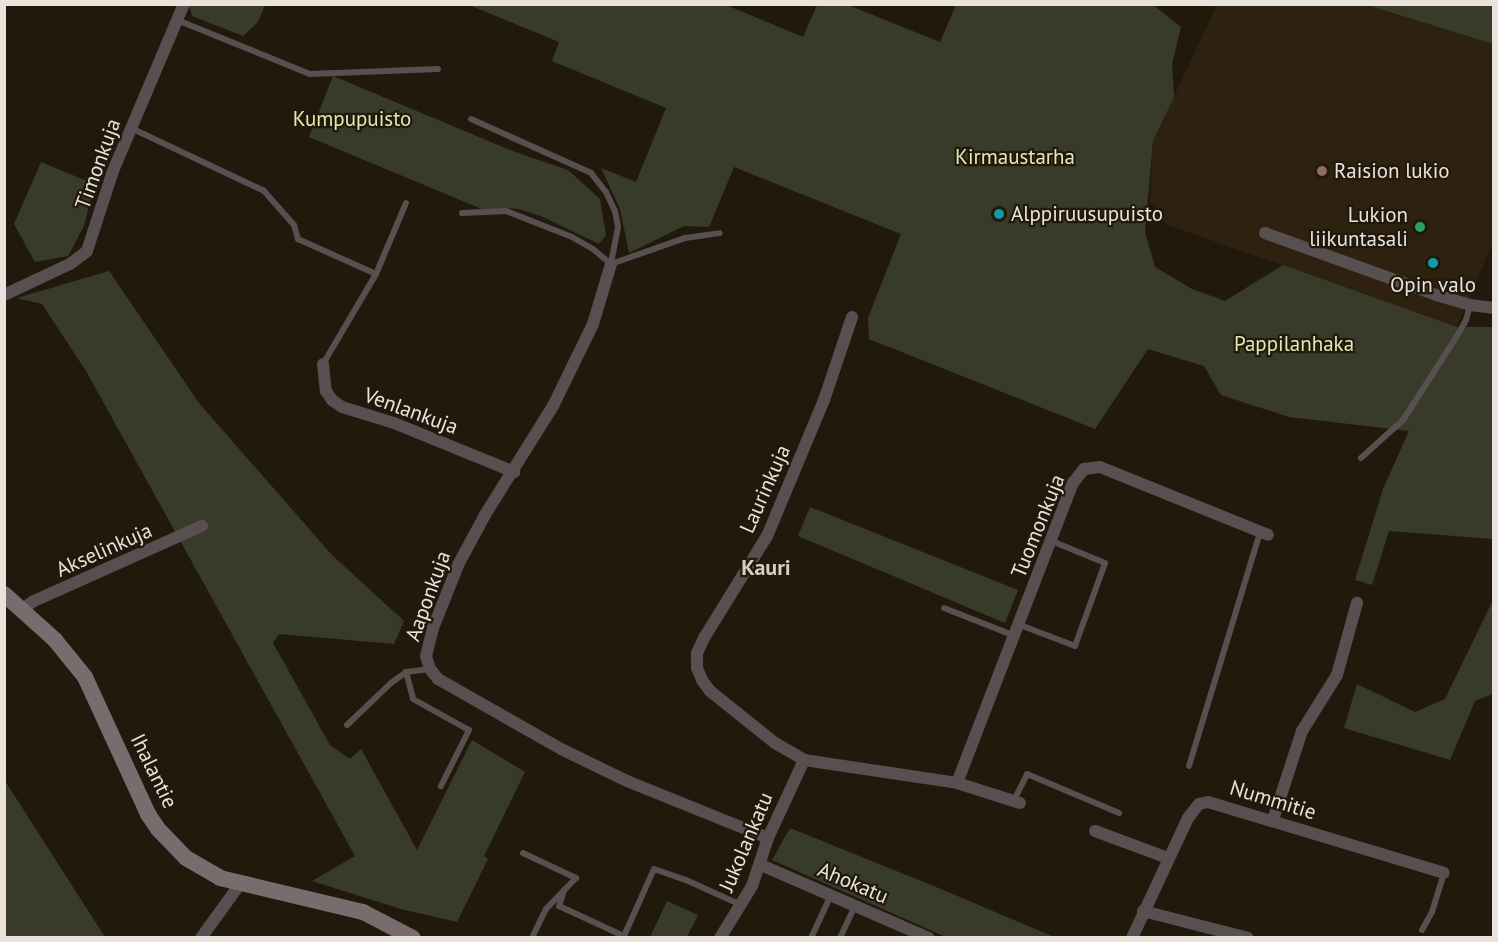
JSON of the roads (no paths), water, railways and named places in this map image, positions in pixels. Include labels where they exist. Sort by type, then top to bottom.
[{"type":"street","name":"Timonkuja","points":[[4,295],[70,264],[87,251],[131,128],[184,4]]},
{"type":"street","points":[[1265,233],[1470,305],[1494,308]]},
{"type":"street","name":"Aaponkuja","points":[[611,264],[601,303],[590,331],[553,406],[514,472],[485,515],[459,563],[427,643],[426,656],[430,669],[449,686],[594,766],[768,838]]},
{"type":"street","name":"Laurinkuja","points":[[804,760],[775,743],[710,691],[697,668],[697,653],[713,621],[767,536],[824,400],[852,317]]},
{"type":"street","name":"Venlankuja","points":[[323,363],[326,391],[332,400],[342,407],[394,423],[514,472]]},
{"type":"street","name":"Tuomonkuja","points":[[957,783],[1073,483],[1084,469],[1100,467],[1264,534]]},
{"type":"street","name":"Akselinkuja","points":[[22,609],[34,601],[202,526]]},
{"type":"street","name":"Ihalantie","points":[[4,594],[55,640],[84,677],[148,814],[158,829],[186,858],[203,870],[240,884],[342,905],[382,920],[413,938]]},
{"type":"street","points":[[1273,820],[1302,731],[1337,675],[1357,603]]},
{"type":"street","points":[[804,760],[957,783],[1017,802]]},
{"type":"street","name":"Jukolankatu","points":[[720,938],[741,905],[760,865],[768,838],[804,760]]},
{"type":"street","name":"Nummitie","points":[[1132,938],[1188,818],[1199,804],[1217,803],[1444,873]]},
{"type":"street","points":[[1095,831],[1168,858]]},
{"type":"street","name":"Ahokatu","points":[[760,865],[929,938]]},
{"type":"street","points":[[201,938],[240,884]]},
{"type":"street","points":[[1143,911],[1248,938]]},
{"type":"lane","points":[[176,20],[310,74],[438,69]]},
{"type":"lane","points":[[471,118],[591,173],[606,192],[615,211],[618,227],[611,264]]},
{"type":"lane","points":[[131,128],[264,191],[294,225],[298,239],[376,274]]},
{"type":"lane","points":[[323,363],[376,274],[406,203]]},
{"type":"lane","points":[[462,213],[506,212],[572,237],[593,249],[611,264]]},
{"type":"lane","points":[[611,264],[686,238],[720,233]]},
{"type":"lane","points":[[1361,458],[1403,420],[1454,341],[1466,320],[1470,305]]},
{"type":"lane","points":[[1189,766],[1264,534]]},
{"type":"lane","points":[[944,608],[1075,646],[1105,563],[1052,541]]},
{"type":"lane","points":[[347,725],[391,683],[406,672],[430,669]]},
{"type":"lane","points":[[406,672],[413,699],[469,730],[441,786]]},
{"type":"lane","points":[[1017,802],[1027,774],[1119,813]]},
{"type":"lane","points":[[523,853],[576,878],[546,909],[532,938]]},
{"type":"lane","points":[[564,890],[559,906],[624,936],[654,869],[686,880],[741,905]]},
{"type":"lane","points":[[1422,930],[1432,912],[1444,873]]},
{"type":"lane","points":[[811,938],[831,895]]},
{"type":"lane","points":[[840,938],[855,905]]},
{"type":"place","name":"Raision lukio","points":[[1322,171]]},
{"type":"place","name":"Alppiruusupuisto","points":[[999,214]]},
{"type":"place","name":"Lukion liikuntasali","points":[[1420,227]]},
{"type":"place","name":"Opin valo","points":[[1433,263]]},
{"type":"district","name":"Kauri","points":[[766,568]]},
{"type":"park label","name":"Kumpupuisto","points":[[352,119]]},
{"type":"park label","name":"Kirmaustarha","points":[[1015,157]]},
{"type":"park label","name":"Pappilanhaka","points":[[1294,344]]}]
